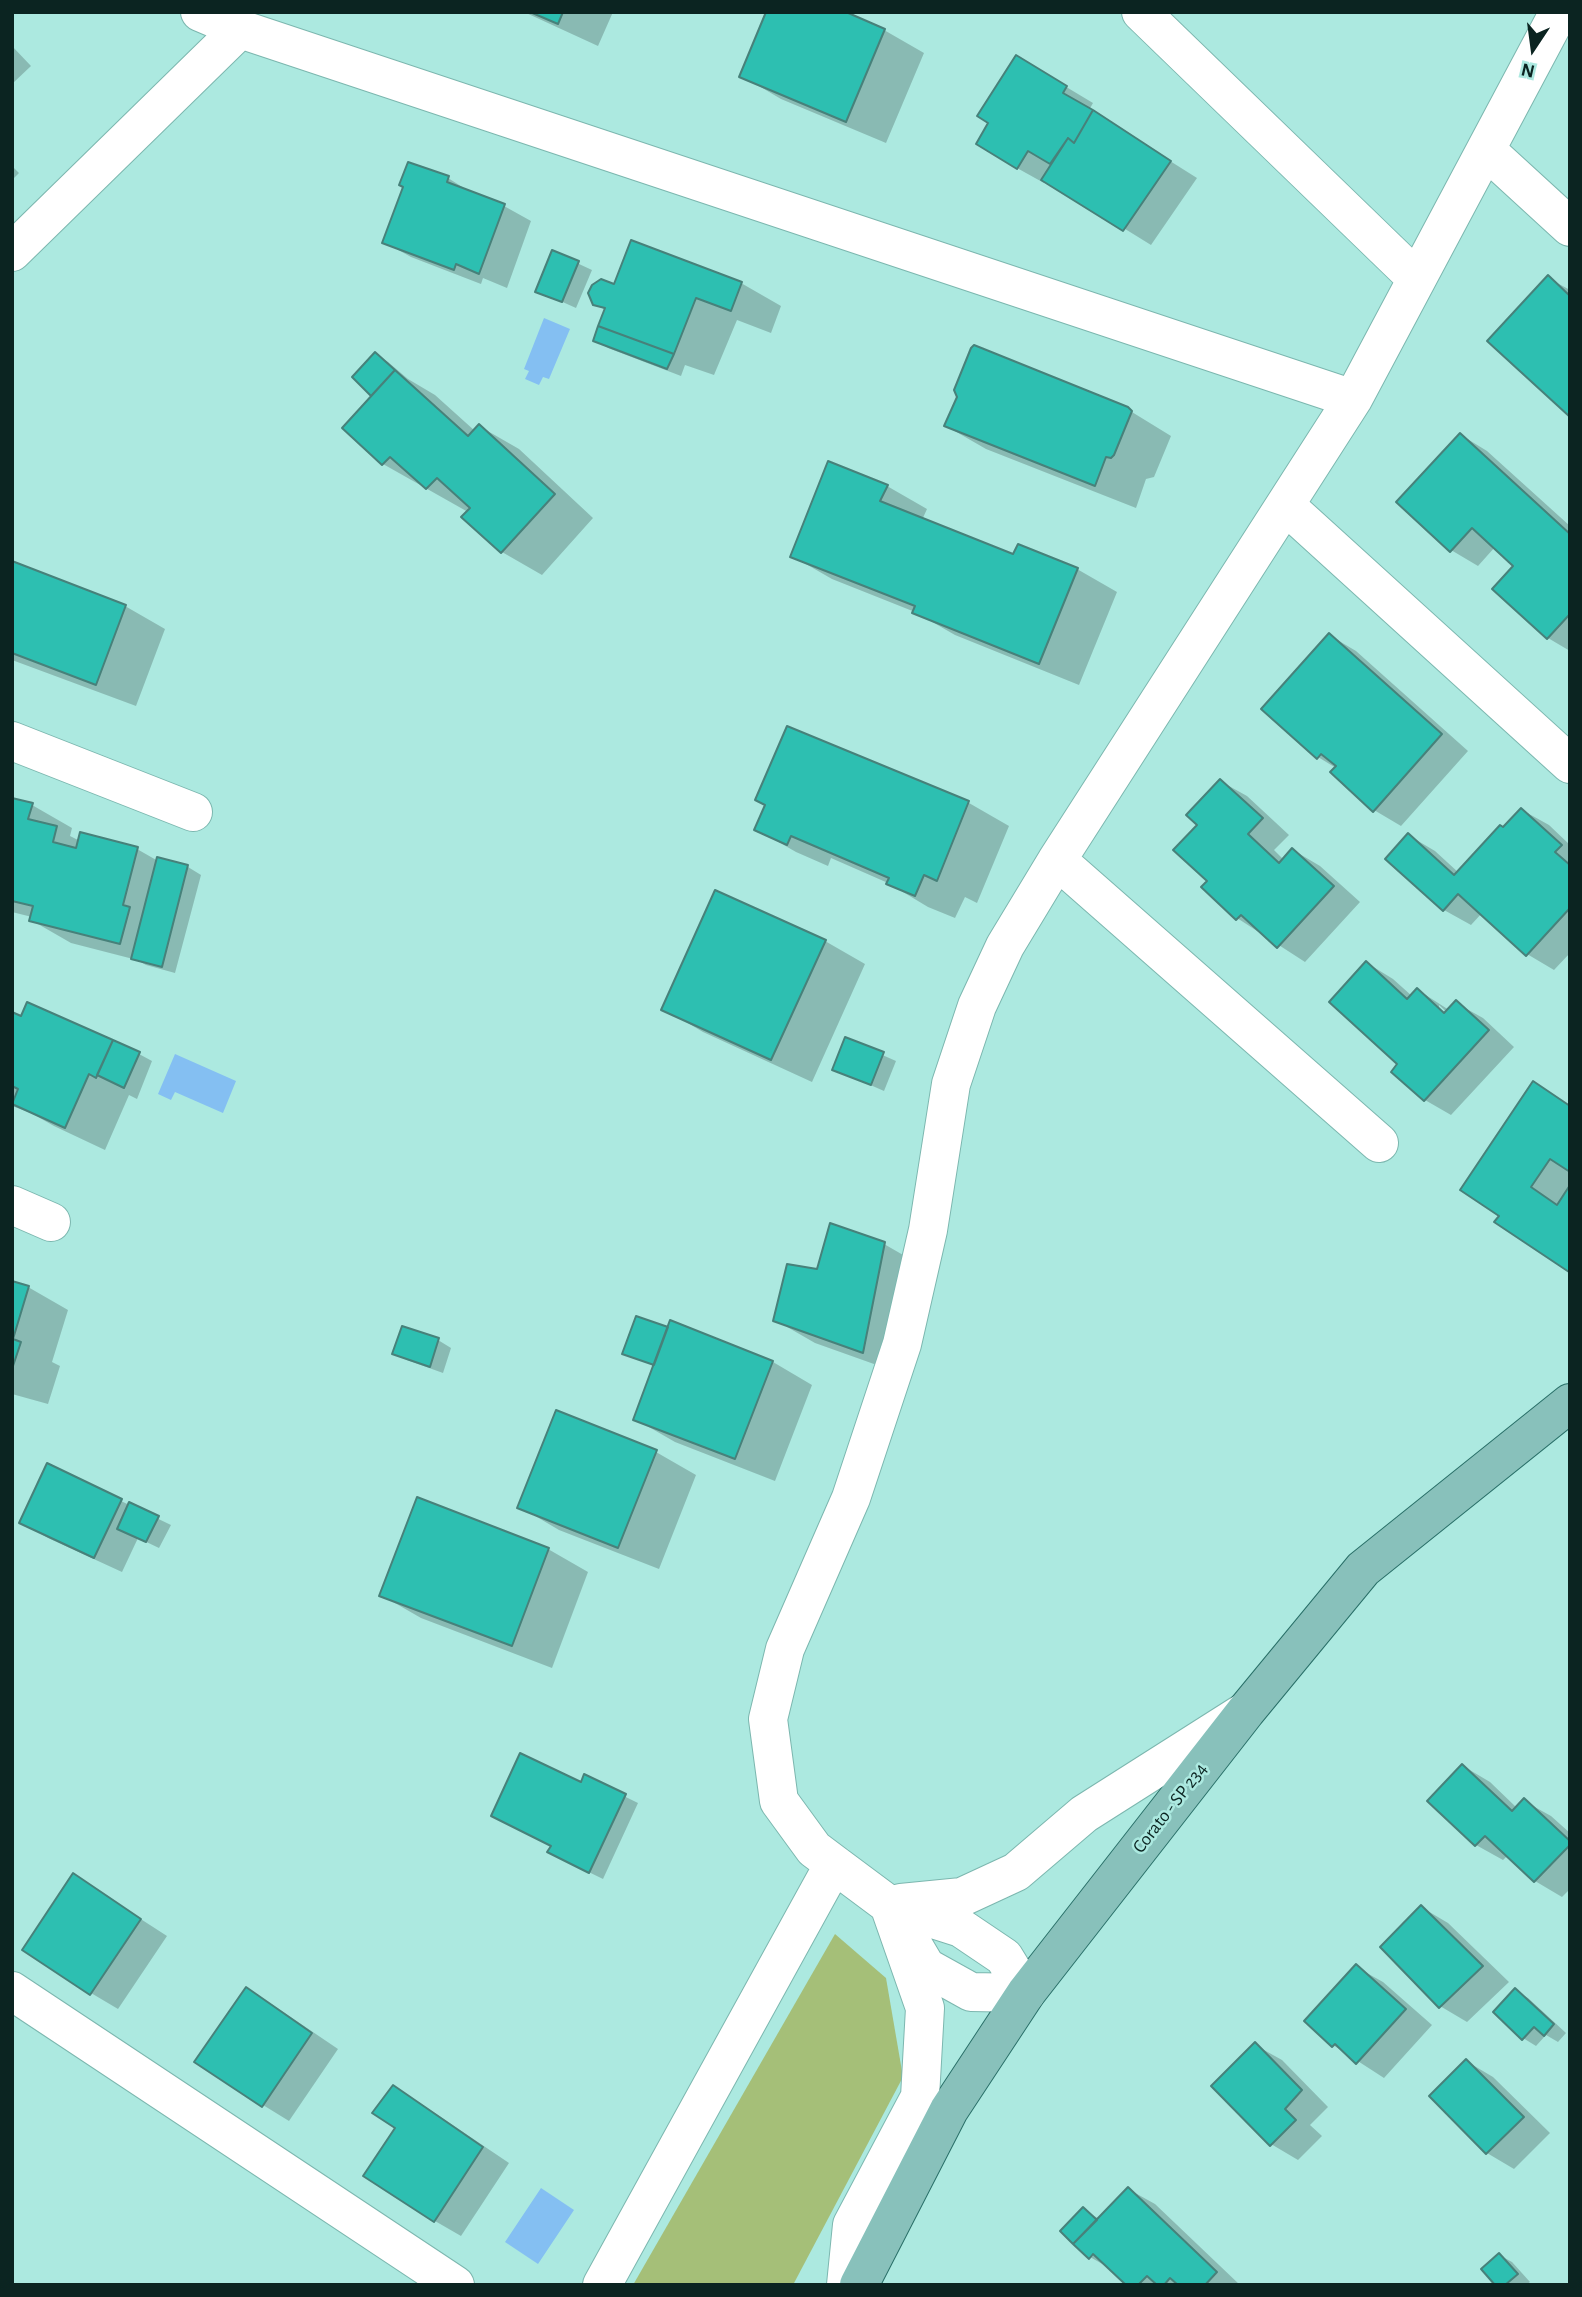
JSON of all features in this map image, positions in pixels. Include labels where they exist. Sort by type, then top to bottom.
[{"type":"main road","name":"Corato - SP 234","points":[[859,2285],[949,2110],[1026,1993],[1246,1711],[1363,1569],[1570,1403]]},
{"type":"street","points":[[200,12],[240,29],[1353,399]]},
{"type":"street","points":[[1141,12],[1417,279]]},
{"type":"street","points":[[1026,1993],[1004,1958],[961,1928],[889,1905],[814,1849],[779,1801],[768,1719],[785,1649],[850,1498],[902,1344],[928,1230],[951,1084],[977,1006],[1004,947],[1057,859],[1353,399],[1559,12]]},
{"type":"street","points":[[12,252],[240,29]]},
{"type":"street","points":[[1486,150],[1570,227]]},
{"type":"street","points":[[1285,505],[1570,764]]},
{"type":"street","points":[[12,741],[193,813]]},
{"type":"street","points":[[1057,859],[1379,1143]]},
{"type":"street","points":[[12,1205],[51,1222]]},
{"type":"street","points":[[889,1905],[962,1897],[1016,1872],[1084,1814],[1246,1711]]},
{"type":"street","points":[[602,2285],[834,1864]]},
{"type":"street","points":[[889,1905],[926,1967],[971,1992],[1026,1993]]},
{"type":"street","points":[[846,2285],[852,2225],[920,2097],[925,2008],[889,1905]]},
{"type":"street","points":[[12,1991],[454,2285]]},
{"type":"green space","points":[[835,1934],[886,1978],[903,2077],[793,2285],[633,2285]]},
{"type":"water","points":[[544,318],[570,329],[549,379],[543,377],[539,385],[525,379],[529,371],[524,369]]},
{"type":"water","points":[[175,1054],[236,1081],[223,1113],[175,1092],[171,1100],[158,1094]]},
{"type":"water","points":[[541,2188],[574,2210],[538,2264],[505,2242]]},
{"type":"building","points":[[530,12],[563,12],[558,24]]},
{"type":"building","points":[[766,12],[846,12],[885,29],[846,122],[739,77]]},
{"type":"building","points":[[1016,55],[1067,86],[1063,93],[1093,110],[1074,143],[1068,138],[1050,164],[1028,151],[1017,169],[976,144],[988,123],[977,116]]},
{"type":"building","points":[[1093,110],[1171,161],[1123,231],[1041,180],[1068,138],[1074,143]]},
{"type":"building","points":[[408,162],[449,176],[447,182],[505,204],[479,274],[456,264],[454,270],[382,243],[403,187],[399,185]]},
{"type":"building","points":[[631,240],[742,282],[731,311],[696,298],[674,354],[598,326],[605,308],[593,305],[588,293],[592,285],[601,279],[614,284]]},
{"type":"building","points":[[552,250],[579,261],[562,302],[535,292]]},
{"type":"building","points":[[1548,275],[1570,296],[1570,417],[1487,341]]},
{"type":"building","points":[[598,326],[674,354],[667,369],[593,341]]},
{"type":"building","points":[[974,345],[1128,407],[1132,411],[1114,455],[1111,458],[1106,457],[1095,486],[944,426],[957,397],[954,390]]},
{"type":"building","points":[[375,352],[395,370],[371,396],[352,377]]},
{"type":"building","points":[[395,370],[468,436],[479,424],[555,494],[501,553],[461,517],[470,508],[437,478],[426,489],[390,457],[382,465],[342,428]]},
{"type":"building","points":[[1460,433],[1570,534],[1570,614],[1547,639],[1492,589],[1513,566],[1472,528],[1450,552],[1396,502]]},
{"type":"building","points":[[828,461],[888,485],[880,501],[1013,554],[1018,544],[1078,568],[1039,664],[912,613],[915,606],[790,557]]},
{"type":"building","points":[[12,561],[126,605],[96,685],[12,653]]},
{"type":"building","points":[[1329,633],[1442,734],[1373,812],[1330,772],[1336,766],[1321,754],[1317,759],[1261,709]]},
{"type":"building","points":[[787,726],[969,801],[937,881],[924,875],[915,896],[886,884],[889,878],[791,836],[787,845],[754,830],[765,805],[755,800]]},
{"type":"building","points":[[1220,779],[1263,818],[1248,834],[1279,863],[1292,848],[1334,886],[1277,948],[1241,915],[1236,920],[1201,887],[1207,881],[1173,850],[1197,825],[1186,815]]},
{"type":"building","points":[[12,798],[33,803],[28,819],[57,826],[53,842],[76,848],[80,832],[138,847],[123,905],[130,907],[120,944],[29,921],[33,906],[12,901]]},
{"type":"building","points":[[1521,808],[1562,845],[1555,852],[1570,865],[1570,908],[1526,956],[1458,894],[1443,911],[1385,859],[1408,833],[1454,875],[1500,825],[1503,827]]},
{"type":"building","points":[[157,857],[188,865],[162,967],[131,959]]},
{"type":"building","points":[[715,890],[826,940],[771,1060],[661,1010]]},
{"type":"building","points":[[1366,961],[1407,999],[1417,988],[1444,1013],[1456,1000],[1489,1030],[1424,1101],[1391,1072],[1397,1064],[1329,1002]]},
{"type":"building","points":[[27,1002],[113,1040],[96,1078],[89,1074],[65,1128],[12,1104],[18,1089],[12,1086],[12,1012],[21,1016]]},
{"type":"building","points":[[845,1037],[884,1052],[871,1085],[832,1070]]},
{"type":"building","points":[[113,1040],[140,1052],[124,1088],[97,1075]]},
{"type":"building","points":[[1533,1081],[1570,1106],[1570,1172],[1550,1159],[1531,1187],[1557,1205],[1570,1185],[1569,1272],[1494,1222],[1499,1216],[1460,1190]]},
{"type":"building","points":[[830,1223],[885,1242],[863,1353],[773,1321],[787,1264],[817,1269]]},
{"type":"building","points":[[12,1281],[29,1286],[13,1339],[21,1342],[12,1369]]},
{"type":"building","points":[[636,1316],[668,1327],[654,1365],[622,1354]]},
{"type":"building","points":[[670,1320],[773,1361],[735,1459],[633,1420]]},
{"type":"building","points":[[402,1326],[439,1338],[430,1367],[392,1354]]},
{"type":"building","points":[[556,1410],[657,1450],[618,1548],[517,1508]]},
{"type":"building","points":[[47,1463],[122,1499],[94,1558],[19,1523]]},
{"type":"building","points":[[417,1497],[549,1548],[512,1646],[379,1596]]},
{"type":"building","points":[[129,1502],[159,1516],[146,1542],[117,1529]]},
{"type":"building","points":[[520,1753],[581,1782],[584,1774],[626,1794],[589,1873],[547,1852],[551,1846],[491,1816]]},
{"type":"building","points":[[1462,1764],[1512,1811],[1524,1798],[1570,1841],[1570,1845],[1534,1882],[1485,1836],[1475,1846],[1427,1801]]},
{"type":"building","points":[[73,1873],[141,1919],[90,1995],[22,1950]]},
{"type":"building","points":[[1421,1905],[1483,1966],[1439,2008],[1380,1947]]},
{"type":"building","points":[[1356,1964],[1406,2009],[1356,2064],[1335,2044],[1332,2047],[1304,2021]]},
{"type":"building","points":[[246,1987],[312,2033],[262,2107],[194,2062]]},
{"type":"building","points":[[1515,1988],[1554,2024],[1544,2036],[1534,2027],[1522,2040],[1493,2012]]},
{"type":"building","points":[[1255,2042],[1302,2090],[1285,2109],[1296,2120],[1270,2146],[1211,2086]]},
{"type":"building","points":[[1466,2059],[1524,2117],[1486,2154],[1429,2096]]},
{"type":"building","points":[[393,2085],[483,2147],[434,2222],[363,2176],[395,2128],[372,2113]]},
{"type":"building","points":[[1128,2187],[1217,2272],[1205,2285],[1178,2285],[1170,2278],[1164,2285],[1157,2285],[1147,2276],[1138,2285],[1126,2285],[1093,2254],[1089,2259],[1073,2244]]},
{"type":"building","points":[[1083,2207],[1097,2220],[1073,2244],[1060,2231]]},
{"type":"building","points":[[1499,2253],[1518,2274],[1505,2285],[1495,2285],[1481,2269]]}]
